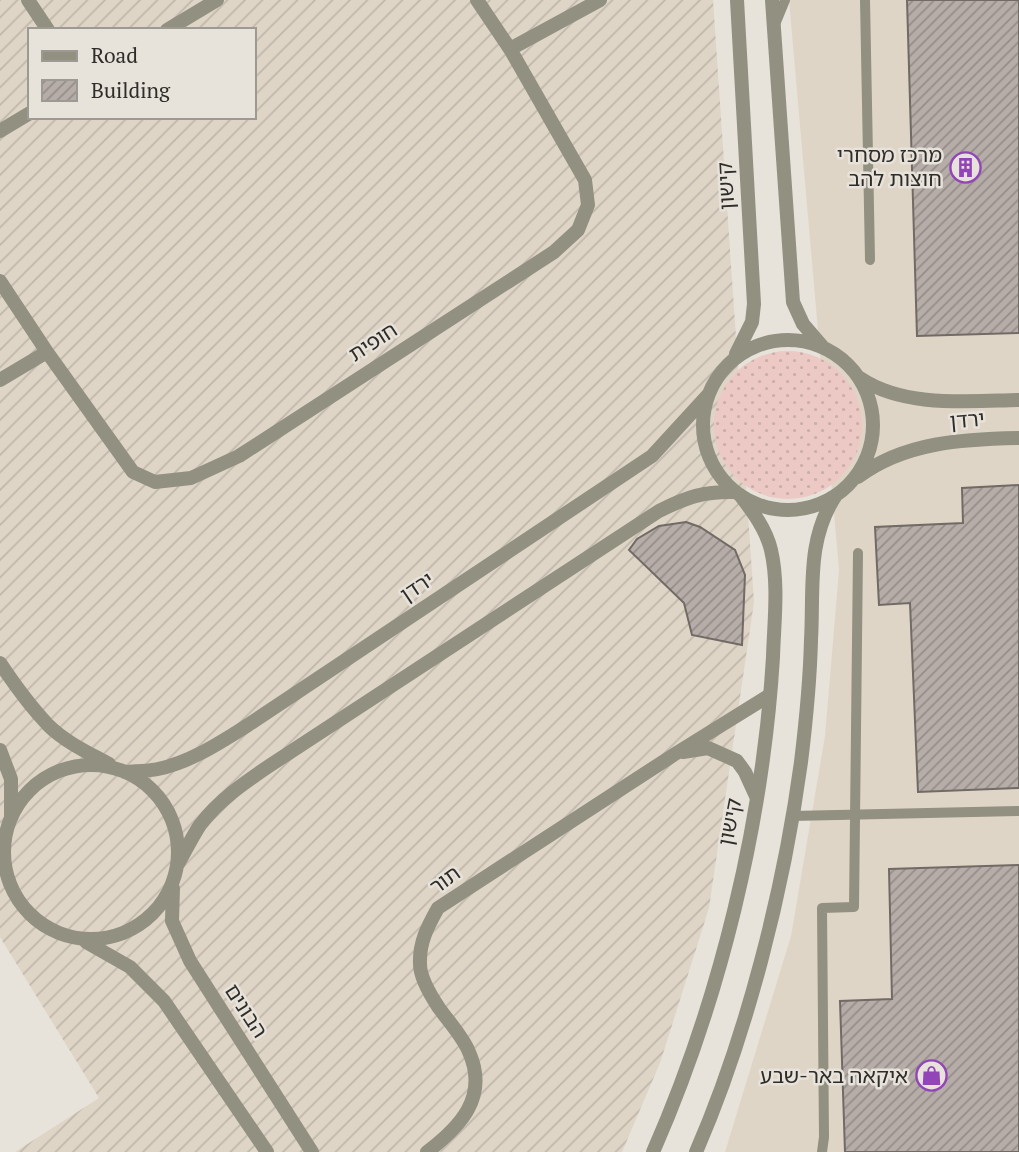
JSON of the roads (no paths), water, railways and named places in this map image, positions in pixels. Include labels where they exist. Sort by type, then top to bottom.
[{"type":"street","points":[[28,0],[47,28]]},
{"type":"street","points":[[170,28],[217,0]]},
{"type":"street","name":"חופית","points":[[0,281],[133,472],[155,482],[191,478],[239,456],[554,252],[578,229],[589,205],[585,180],[510,49],[477,0]]},
{"type":"street","points":[[510,49],[600,0]]},
{"type":"street","name":"קישון","points":[[729,363],[740,348],[752,322],[754,304],[736,0]]},
{"type":"street","points":[[772,0],[793,302],[803,324],[823,347]]},
{"type":"street","points":[[0,131],[28,114]]},
{"type":"street","points":[[696,1152],[728,1067],[753,988],[773,910],[792,816],[808,697],[813,561],[824,515],[855,477],[868,453],[873,427],[869,401],[858,376],[842,359],[823,347],[799,340],[774,340],[750,348],[729,363],[720,372],[708,395],[703,421],[706,448],[718,472],[738,493],[763,506],[788,510],[813,506],[841,491]]},
{"type":"street","points":[[0,380],[47,352]]},
{"type":"street","name":"ירדן","points":[[858,376],[880,389],[918,398],[956,401],[1019,400]]},
{"type":"street","name":"ירדן","points":[[121,770],[158,769],[174,764],[209,748],[248,725],[652,456],[708,395]]},
{"type":"street","name":"ירדן","points":[[841,491],[874,467],[928,446],[966,439],[1019,438]]},
{"type":"street","points":[[178,864],[199,826],[214,809],[269,766],[659,511],[679,500],[702,493],[738,493]]},
{"type":"street","name":"קישון","points":[[653,1152],[691,1054],[716,975],[736,897],[756,796],[770,695],[774,624],[773,561],[762,526],[738,493]]},
{"type":"street","points":[[0,663],[49,726],[76,746],[154,790],[167,807],[174,823],[178,864],[174,883],[167,897],[150,918],[133,930],[102,940],[82,940]]},
{"type":"street","name":"תור","points":[[427,1152],[447,1136],[471,1108],[476,1076],[469,1052],[432,997],[419,966],[423,934],[438,908],[770,695]]},
{"type":"street","name":"תור","points":[[675,754],[708,748],[737,761],[756,796]]},
{"type":"street","points":[[0,750],[10,779],[12,817]]},
{"type":"street","points":[[121,770],[85,765],[68,767],[48,776],[23,797],[12,817],[5,840],[4,859],[8,880],[16,897],[32,917],[50,930],[82,940],[130,967],[164,1001],[267,1152]]},
{"type":"street","name":"הבונים","points":[[174,883],[172,921],[190,961],[312,1152]]},
{"type":"lane","points":[[774,25],[785,0]]},
{"type":"lane","points":[[865,0],[870,260]]},
{"type":"lane","points":[[822,1152],[822,908],[854,907],[858,554]]},
{"type":"lane","points":[[792,816],[1019,811]]},
{"type":"place","name":"מרכז מסחרי חוצות להב","points":[[965,167]]},
{"type":"place","name":"איקאה באר-שבע","points":[[931,1076]]}]
